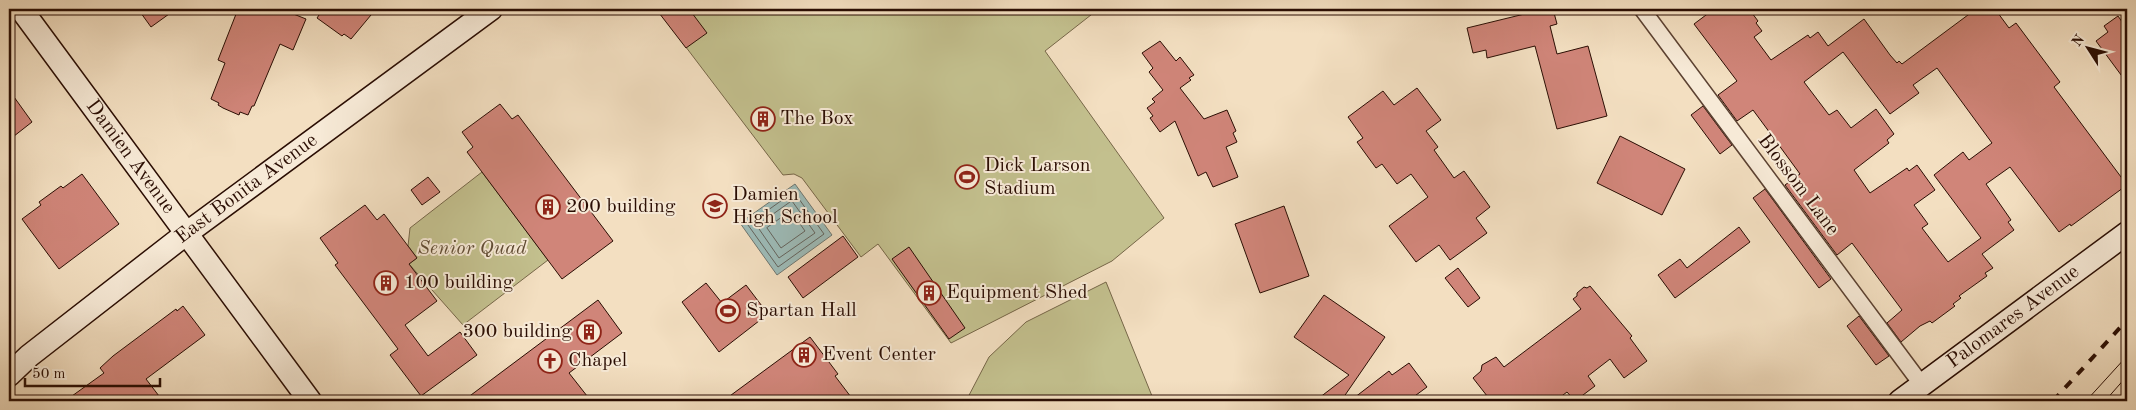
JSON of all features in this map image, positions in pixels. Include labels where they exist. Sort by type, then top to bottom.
[{"type":"main road","name":"Damien Avenue","points":[[21,9],[310,401]]},
{"type":"main road","name":"East Bonita Avenue","points":[[9,375],[29,356],[187,233],[484,11]]},
{"type":"main road","name":"Palomares Avenue","points":[[1900,401],[2127,233]]},
{"type":"street","name":"Blossom Lane","points":[[1642,9],[1922,384]]},
{"type":"green space","name":"Dick Larson Stadium","points":[[657,9],[1094,9],[1096,11],[1045,51],[1164,218],[1112,261],[951,343],[878,244],[861,257],[802,178],[794,174],[783,175]]},
{"type":"green space","name":"Senior Quad","points":[[482,172],[548,260],[463,325],[409,264],[417,258],[408,246],[410,228]]},
{"type":"green space","points":[[1106,282],[1154,401],[966,401],[989,357],[1026,322]]},
{"type":"water","points":[[795,184],[832,235],[777,275],[740,223]]},
{"type":"building","points":[[138,9],[176,9],[151,27]]},
{"type":"building","points":[[238,9],[281,9],[306,19],[293,50],[280,44],[254,106],[252,106],[248,115],[240,112],[239,115],[223,108],[218,105],[219,103],[211,99],[225,63],[218,60]]},
{"type":"building","points":[[323,9],[376,9],[351,39],[344,34],[342,36],[317,18]]},
{"type":"building","points":[[656,9],[689,9],[707,33],[686,48]]},
{"type":"building","points":[[1545,9],[1553,9],[1557,24],[1550,26],[1557,54],[1588,46],[1607,116],[1557,129],[1535,46],[1487,58],[1486,50],[1473,53],[1467,28]]},
{"type":"building","points":[[1714,9],[1749,9],[1758,21],[1756,23],[1762,31],[1754,37],[1771,60],[1808,35],[1810,38],[1818,32],[1828,46],[1864,19],[1890,55],[1897,63],[1899,61],[1902,64],[1976,9],[1995,9],[2009,28],[2016,23],[2060,82],[2054,87],[2127,185],[2071,226],[2070,224],[2059,232],[2010,167],[1986,184],[2011,220],[2008,222],[2014,230],[1982,254],[1993,268],[1985,273],[1987,276],[1959,296],[1961,298],[1953,304],[1955,306],[1932,323],[1930,321],[1920,326],[1901,342],[1887,323],[1902,310],[1852,243],[1837,255],[1785,185],[1800,174],[1753,110],[1737,121],[1718,95],[1737,81],[1694,24]],"holes":[[[1843,52],[1890,114],[1919,93],[1913,85],[1937,68],[1992,143],[1969,160],[1963,152],[1934,175],[1981,238],[1948,262],[1922,228],[1928,224],[1914,205],[1935,190],[1917,165],[1909,171],[1907,168],[1870,193],[1854,170],[1889,143],[1887,140],[1894,134],[1876,109],[1851,128],[1837,110],[1829,115],[1804,82]]]},
{"type":"building","points":[[2118,16],[2127,29],[2127,83],[2096,41],[2108,32],[2104,26]]},
{"type":"building","points":[[1160,41],[1176,61],[1180,57],[1194,75],[1189,78],[1191,80],[1180,88],[1204,119],[1227,110],[1236,131],[1233,133],[1237,142],[1226,147],[1238,177],[1213,187],[1206,172],[1198,176],[1175,121],[1160,132],[1150,118],[1153,116],[1147,108],[1155,102],[1152,99],[1163,90],[1149,72],[1153,68],[1142,53]]},
{"type":"building","points":[[1417,88],[1441,120],[1426,131],[1438,147],[1434,150],[1454,178],[1464,171],[1490,207],[1476,218],[1487,233],[1450,260],[1439,245],[1416,262],[1389,226],[1428,197],[1411,174],[1397,184],[1382,164],[1376,168],[1357,142],[1363,138],[1348,117],[1383,91],[1394,105]]},
{"type":"building","points":[[9,90],[32,122],[9,140]]},
{"type":"building","name":"200 building","points":[[500,104],[512,119],[518,115],[613,241],[562,279],[467,152],[473,147],[462,132]]},
{"type":"building","points":[[1703,106],[1732,145],[1720,154],[1691,115]]},
{"type":"building","points":[[1620,136],[1685,169],[1662,215],[1597,183]]},
{"type":"building","points":[[82,174],[119,224],[59,269],[22,219],[41,205],[39,202]]},
{"type":"building","points":[[428,177],[440,192],[422,205],[411,190]]},
{"type":"building","points":[[1765,189],[1831,279],[1819,288],[1753,198]]},
{"type":"building","name":"100 building","points":[[365,205],[377,220],[384,214],[417,258],[409,264],[437,301],[405,325],[428,356],[460,332],[477,355],[421,396],[390,355],[398,349],[335,265],[338,263],[320,238]]},
{"type":"building","points":[[1284,206],[1309,276],[1260,293],[1235,224]]},
{"type":"building","points":[[1739,227],[1750,242],[1675,298],[1658,275],[1680,259],[1687,268]]},
{"type":"building","points":[[843,236],[858,257],[803,298],[788,277]]},
{"type":"building","name":"Equipment Shed","points":[[909,247],[965,328],[949,339],[892,259]]},
{"type":"building","points":[[1458,268],[1480,298],[1468,307],[1445,278]]},
{"type":"building","name":"Spartan Hall","points":[[706,283],[722,303],[746,285],[768,314],[719,352],[682,302]]},
{"type":"building","points":[[1590,286],[1632,336],[1630,338],[1647,361],[1624,378],[1610,359],[1588,376],[1595,386],[1575,401],[1567,392],[1555,401],[1491,401],[1473,378],[1481,371],[1482,365],[1496,357],[1504,367],[1581,309],[1573,299],[1584,287]]},
{"type":"building","points":[[1324,295],[1385,337],[1341,401],[1315,401],[1349,375],[1294,337]]},
{"type":"building","points":[[598,300],[622,333],[569,373],[591,401],[463,401]]},
{"type":"building","points":[[183,306],[205,335],[146,379],[159,396],[151,401],[65,401],[104,373],[100,368],[113,356],[176,309],[177,311]]},
{"type":"building","points":[[1859,316],[1889,356],[1876,365],[1847,326]]},
{"type":"building","name":"Event Center","points":[[810,337],[838,374],[835,376],[854,401],[723,401]]},
{"type":"building","points":[[1409,363],[1427,387],[1408,401],[1350,401],[1389,371],[1392,375]]},
{"type":"tram line","points":[[2086,401],[2127,356]]},
{"type":"tram line","points":[[2105,401],[2127,376]]},
{"type":"railway","points":[[2053,401],[2127,320]]},
{"type":"place","name":"The Box","points":[[763,119]]},
{"type":"place","name":"Dick Larson Stadium","points":[[967,177]]},
{"type":"place","name":"Damien High School","points":[[715,206]]},
{"type":"place","name":"200 building","points":[[548,207]]},
{"type":"place","name":"100 building","points":[[386,283]]},
{"type":"place","name":"Equipment Shed","points":[[929,293]]},
{"type":"place","name":"Spartan Hall","points":[[728,311]]},
{"type":"place","name":"300 building","points":[[589,332]]},
{"type":"place","name":"Event Center","points":[[804,355]]},
{"type":"place","name":"Chapel","points":[[550,361]]}]
